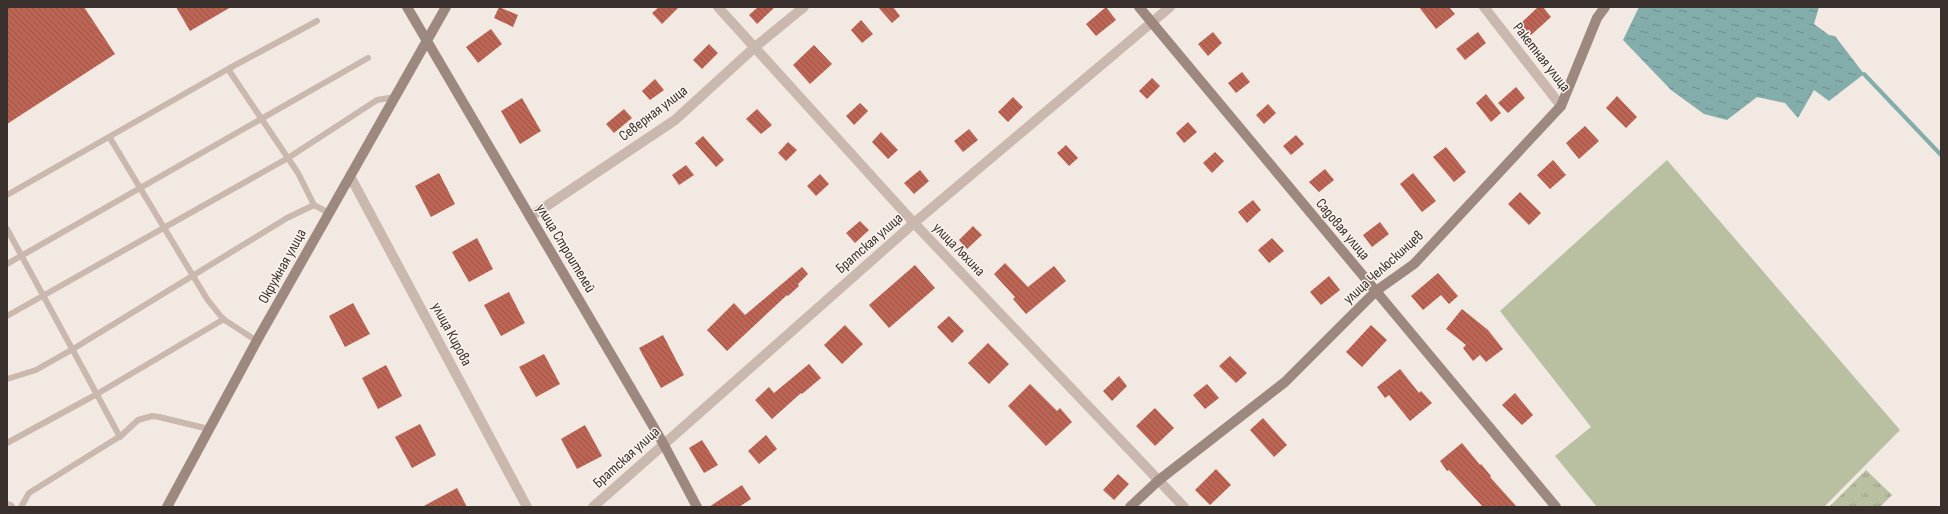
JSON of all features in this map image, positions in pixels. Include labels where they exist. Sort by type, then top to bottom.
[{"type":"street","name":"улица Строителей","points":[[406,7],[664,443],[697,507]]},
{"type":"street","name":"Окружная улица","points":[[167,507],[257,341],[446,7]]},
{"type":"street","name":"улица Ляхина","points":[[718,7],[914,223],[1184,507]]},
{"type":"street","name":"Северная улица","points":[[530,216],[675,120],[755,47],[804,7]]},
{"type":"street","name":"Садовая улица","points":[[1139,7],[1556,507]]},
{"type":"street","name":"Братская улица","points":[[593,507],[914,223],[1170,7]]},
{"type":"street","name":"Ракетная улица","points":[[1484,7],[1561,106]]},
{"type":"street","name":"улица Челюскинцев","points":[[1130,507],[1159,480],[1285,382],[1376,291],[1414,264],[1561,106],[1597,18],[1605,7]]},
{"type":"street","name":"улица Кирова","points":[[350,176],[527,507]]},
{"type":"lane","points":[[7,195],[317,21]]},
{"type":"lane","points":[[7,264],[368,58]]},
{"type":"lane","points":[[228,70],[288,158],[314,205],[329,213]]},
{"type":"lane","points":[[7,316],[288,158],[377,100],[394,97]]},
{"type":"lane","points":[[110,138],[206,299],[224,319],[257,341]]},
{"type":"lane","points":[[7,380],[36,370],[73,349],[193,277],[286,218],[314,205]]},
{"type":"lane","points":[[7,230],[120,437]]},
{"type":"lane","points":[[7,443],[97,394],[224,319]]},
{"type":"lane","points":[[21,507],[29,493],[120,437],[138,420],[152,416],[173,419],[209,429]]},
{"type":"green space","points":[[1667,160],[1900,430],[1824,507],[1597,507],[1555,456],[1591,427],[1500,311]]},
{"type":"green space","points":[[1866,470],[1892,495],[1880,507],[1829,507]]},
{"type":"water","points":[[1639,7],[1819,7],[1814,24],[1829,35],[1835,36],[1864,74],[1829,101],[1814,90],[1798,118],[1785,103],[1757,97],[1727,120],[1704,114],[1671,90],[1623,40]]},
{"type":"building","points":[[7,7],[84,7],[115,54],[7,124]]},
{"type":"building","points":[[176,7],[231,7],[190,31]]},
{"type":"building","points":[[499,7],[518,15],[513,27],[494,18]]},
{"type":"building","points":[[659,7],[679,7],[662,24],[652,13]]},
{"type":"building","points":[[758,7],[775,7],[757,24],[749,15]]},
{"type":"building","points":[[878,7],[893,7],[900,16],[892,23]]},
{"type":"building","points":[[1106,7],[1116,20],[1096,36],[1086,24]]},
{"type":"building","points":[[1419,7],[1449,7],[1455,14],[1436,29]]},
{"type":"building","points":[[1538,7],[1543,7],[1551,17],[1531,35],[1520,24]]},
{"type":"building","points":[[861,20],[873,34],[862,43],[851,30]]},
{"type":"building","points":[[491,29],[502,44],[478,63],[466,47]]},
{"type":"building","points":[[1213,32],[1222,43],[1208,56],[1198,44]]},
{"type":"building","points":[[1478,32],[1486,43],[1465,60],[1456,49]]},
{"type":"building","points":[[709,44],[718,53],[702,69],[693,60]]},
{"type":"building","points":[[814,45],[832,64],[810,84],[793,65]]},
{"type":"building","points":[[1242,72],[1250,82],[1236,93],[1228,83]]},
{"type":"building","points":[[1152,78],[1160,86],[1147,99],[1139,91]]},
{"type":"building","points":[[655,79],[664,90],[650,100],[642,91]]},
{"type":"building","points":[[1516,87],[1525,98],[1508,113],[1498,103]]},
{"type":"building","points":[[1486,94],[1501,113],[1491,122],[1476,103]]},
{"type":"building","points":[[1617,96],[1637,117],[1626,128],[1606,108]]},
{"type":"building","points":[[1013,97],[1023,107],[1008,122],[998,112]]},
{"type":"building","points":[[522,98],[541,131],[520,144],[501,111]]},
{"type":"building","points":[[860,103],[868,111],[854,125],[846,116]]},
{"type":"building","points":[[1268,104],[1276,113],[1264,124],[1256,115]]},
{"type":"building","points":[[624,109],[632,118],[614,133],[606,124]]},
{"type":"building","points":[[757,109],[772,125],[761,134],[746,119]]},
{"type":"building","points":[[1188,122],[1197,132],[1184,143],[1176,133]]},
{"type":"building","points":[[1585,126],[1599,141],[1579,159],[1566,143]]},
{"type":"building","points":[[969,129],[978,140],[963,152],[954,141]]},
{"type":"building","points":[[881,132],[898,150],[888,159],[872,142]]},
{"type":"building","points":[[1296,135],[1304,144],[1291,155],[1283,146]]},
{"type":"building","points":[[703,136],[724,160],[716,167],[695,143]]},
{"type":"building","points":[[788,142],[797,150],[786,161],[778,153]]},
{"type":"building","points":[[1066,145],[1078,158],[1069,166],[1057,153]]},
{"type":"building","points":[[1446,147],[1466,172],[1454,182],[1433,157]]},
{"type":"building","points":[[1215,152],[1224,161],[1212,173],[1203,163]]},
{"type":"building","points":[[1553,160],[1566,175],[1550,189],[1537,175]]},
{"type":"building","points":[[686,165],[694,175],[679,185],[672,175]]},
{"type":"building","points":[[1325,169],[1334,180],[1319,192],[1309,182]]},
{"type":"building","points":[[920,170],[929,181],[914,194],[904,183]]},
{"type":"building","points":[[439,173],[455,204],[431,217],[415,186]]},
{"type":"building","points":[[1413,173],[1436,201],[1422,212],[1400,184]]},
{"type":"building","points":[[820,174],[829,184],[816,196],[807,186]]},
{"type":"building","points":[[1520,192],[1541,213],[1529,225],[1508,204]]},
{"type":"building","points":[[1253,200],[1261,210],[1247,223],[1238,212]]},
{"type":"building","points":[[860,221],[869,230],[855,243],[846,233]]},
{"type":"building","points":[[1380,222],[1389,234],[1372,247],[1363,235]]},
{"type":"building","points":[[973,226],[982,235],[967,249],[959,240]]},
{"type":"building","points":[[477,238],[493,269],[469,282],[452,252]]},
{"type":"building","points":[[1272,238],[1284,251],[1269,263],[1258,250]]},
{"type":"building","points":[[1005,263],[1028,287],[1054,266],[1066,281],[1026,314],[1013,299],[1015,297],[994,274]]},
{"type":"building","points":[[915,265],[935,288],[889,328],[869,305]]},
{"type":"building","points":[[802,267],[808,274],[798,284],[799,286],[788,296],[787,295],[727,351],[707,330],[734,303],[745,315]]},
{"type":"building","points":[[1438,273],[1458,296],[1449,304],[1441,295],[1423,310],[1411,296]]},
{"type":"building","points":[[1329,276],[1340,290],[1321,305],[1310,292]]},
{"type":"building","points":[[509,292],[525,323],[501,336],[484,305]]},
{"type":"building","points":[[353,303],[370,334],[345,347],[329,316]]},
{"type":"building","points":[[1462,309],[1488,330],[1503,349],[1486,362],[1480,355],[1473,361],[1463,348],[1466,345],[1446,329]]},
{"type":"building","points":[[949,316],[964,331],[952,343],[937,327]]},
{"type":"building","points":[[845,325],[863,344],[842,364],[824,345]]},
{"type":"building","points":[[1371,325],[1387,340],[1362,367],[1346,352]]},
{"type":"building","points":[[663,335],[684,375],[661,388],[639,348]]},
{"type":"building","points":[[988,343],[1009,364],[989,384],[968,363]]},
{"type":"building","points":[[544,354],[560,384],[536,397],[519,367]]},
{"type":"building","points":[[1230,356],[1247,373],[1236,383],[1219,366]]},
{"type":"building","points":[[809,364],[821,378],[802,394],[801,393],[772,419],[755,400],[769,387],[774,393]]},
{"type":"building","points":[[386,365],[402,396],[378,409],[362,378]]},
{"type":"building","points":[[1400,369],[1419,393],[1421,391],[1432,403],[1410,421],[1389,395],[1385,398],[1377,387]]},
{"type":"building","points":[[1119,376],[1127,386],[1112,401],[1103,391]]},
{"type":"building","points":[[1030,384],[1057,411],[1060,408],[1072,422],[1046,446],[1008,406]]},
{"type":"building","points":[[1207,384],[1219,398],[1205,409],[1193,395]]},
{"type":"building","points":[[1515,393],[1533,415],[1522,425],[1502,405]]},
{"type":"building","points":[[1155,408],[1174,428],[1155,446],[1136,426]]},
{"type":"building","points":[[1263,418],[1287,445],[1274,457],[1250,430]]},
{"type":"building","points":[[420,424],[436,455],[412,468],[395,437]]},
{"type":"building","points":[[585,425],[602,456],[577,469],[561,439]]},
{"type":"building","points":[[766,435],[777,449],[759,464],[748,451]]},
{"type":"building","points":[[702,440],[718,465],[704,473],[689,448]]},
{"type":"building","points":[[1462,443],[1517,507],[1483,507],[1449,470],[1447,471],[1440,461]]},
{"type":"building","points":[[1216,469],[1231,485],[1210,505],[1195,490]]},
{"type":"building","points":[[1118,474],[1129,484],[1114,500],[1103,490]]},
{"type":"building","points":[[742,485],[751,499],[739,507],[709,507]]},
{"type":"building","points":[[457,488],[467,507],[422,507]]},
{"type":"waterway","points":[[1864,74],[1941,155]]}]
